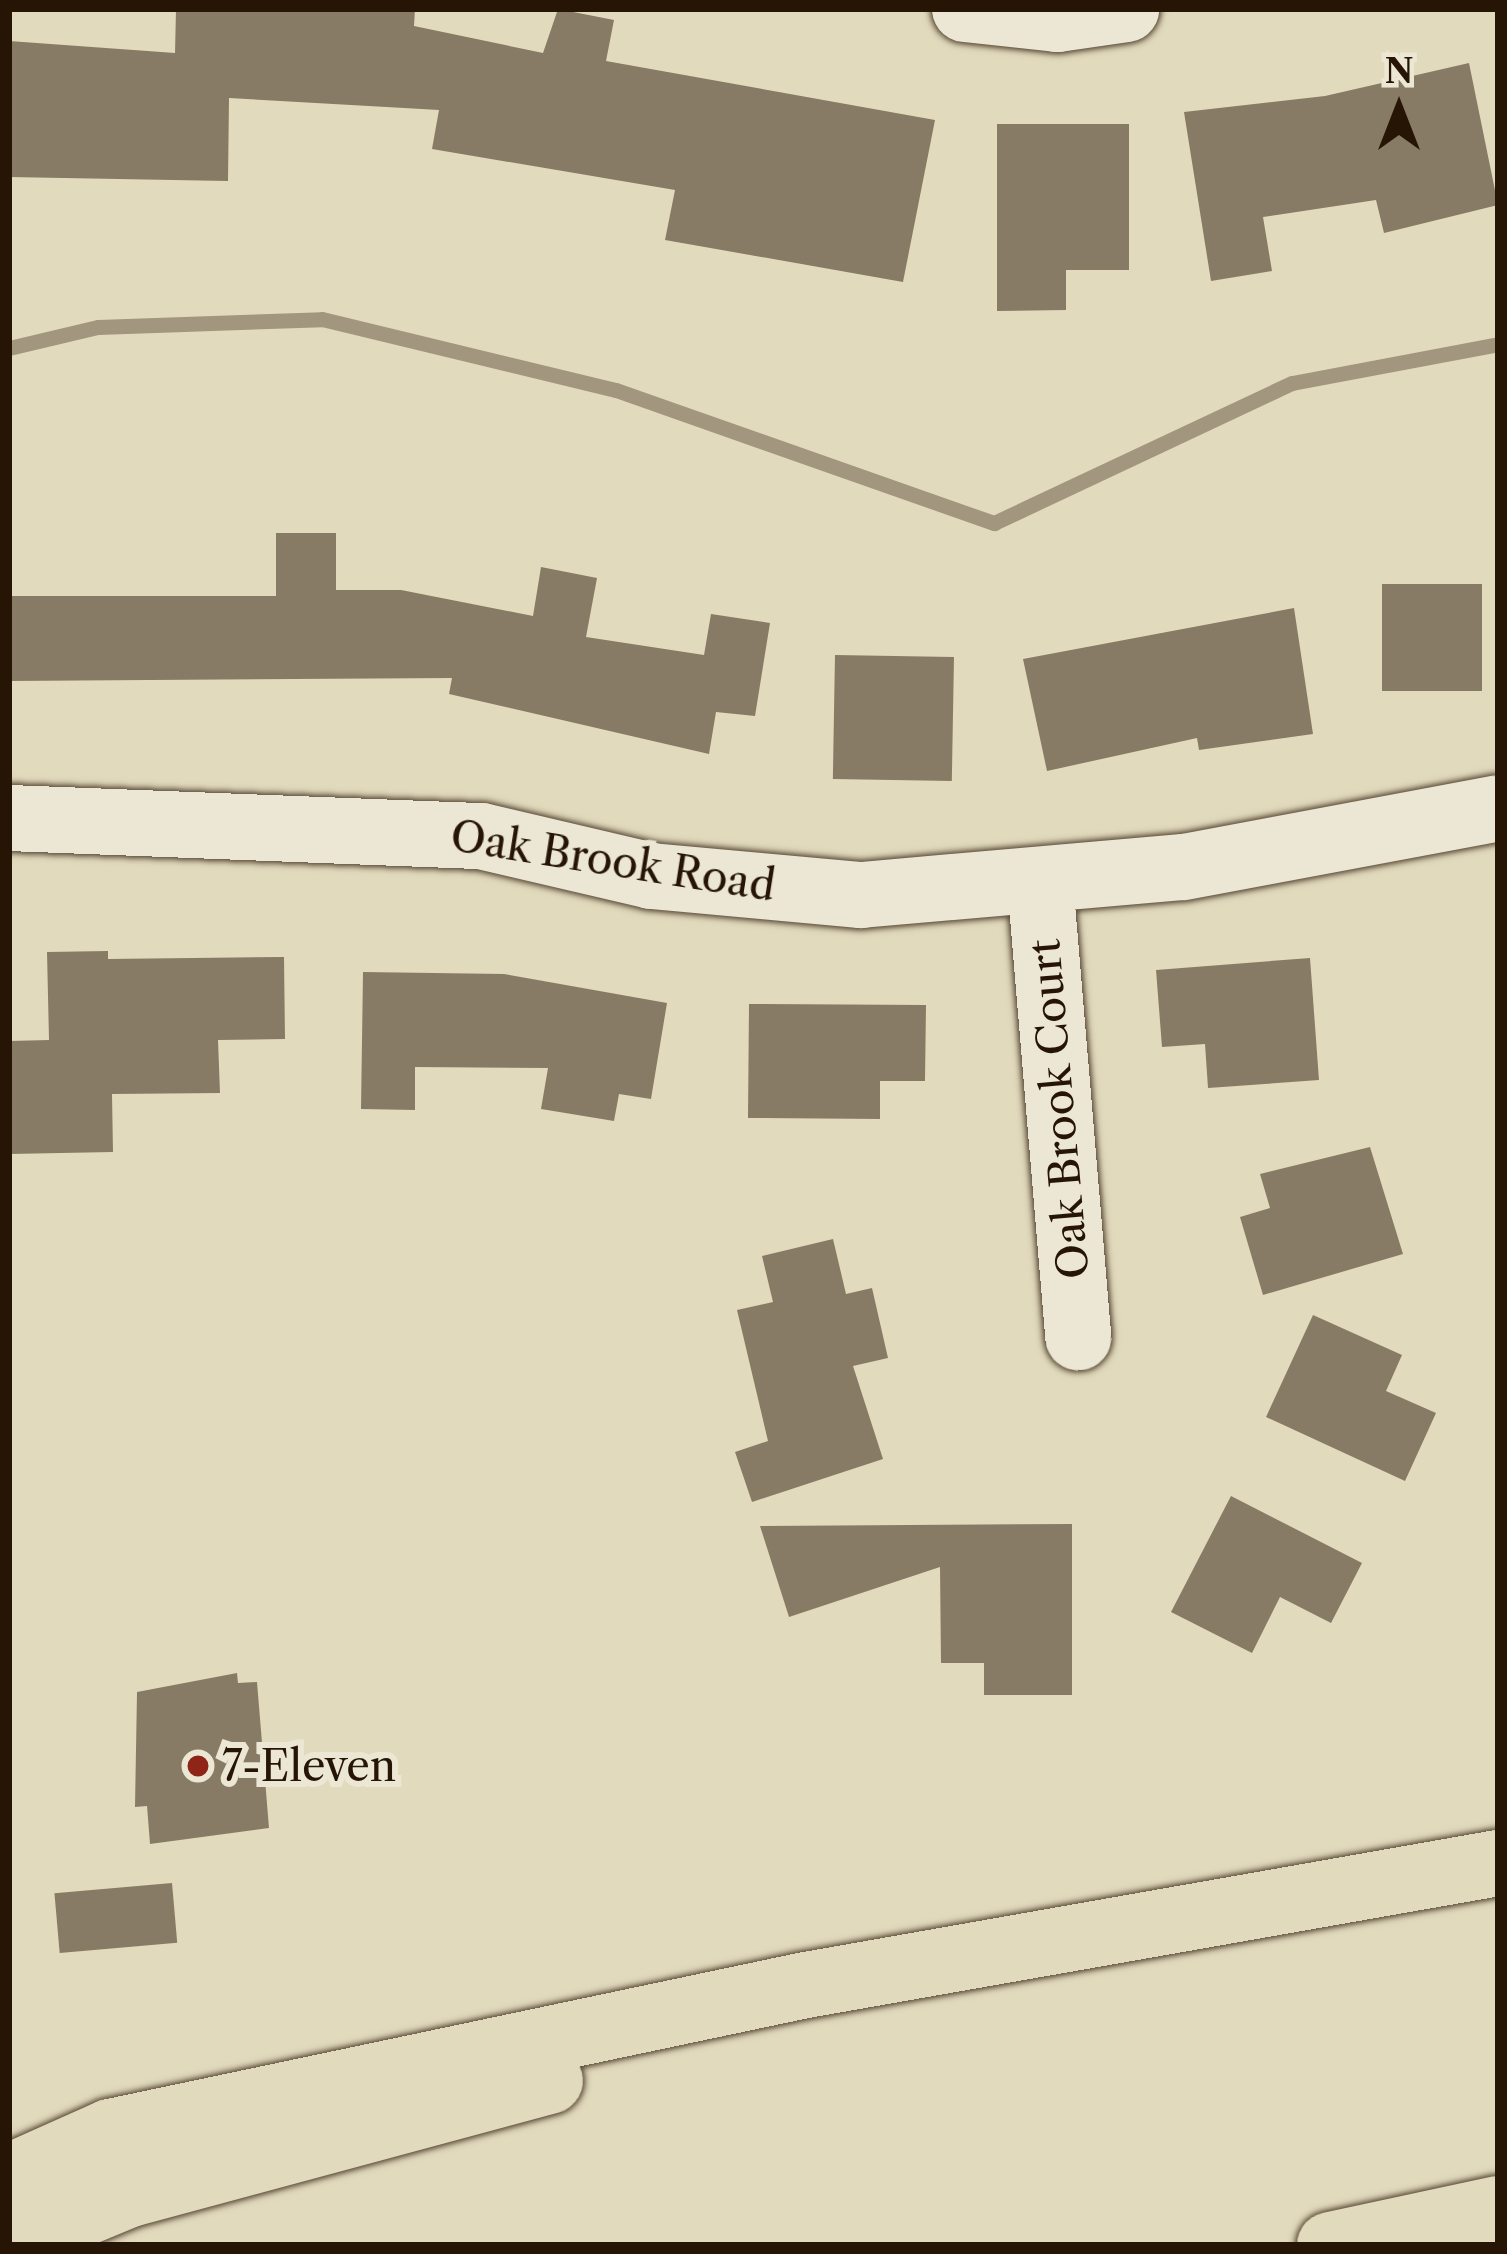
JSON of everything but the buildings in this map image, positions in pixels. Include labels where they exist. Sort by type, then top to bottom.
[{"type":"highway","points":[[9,2177],[110,2132],[806,1984],[1498,1863]]},
{"type":"highway","points":[[9,2244],[130,2194],[706,2039],[806,1984]]},
{"type":"highway","points":[[1330,2245],[1498,2209]]},
{"type":"street","points":[[965,9],[1057,19],[1126,9]]},
{"type":"street","name":"Oak Brook Road","points":[[9,818],[482,836],[651,876],[861,895],[1184,867],[1498,808]]},
{"type":"street","name":"Oak Brook Court","points":[[1040,880],[1078,1337]]},
{"type":"waterway","points":[[9,348],[98,327],[322,319],[616,390],[994,523],[1292,383],[1498,344]]},
{"type":"place","name":"7-Eleven","points":[[198,1766]]}]
